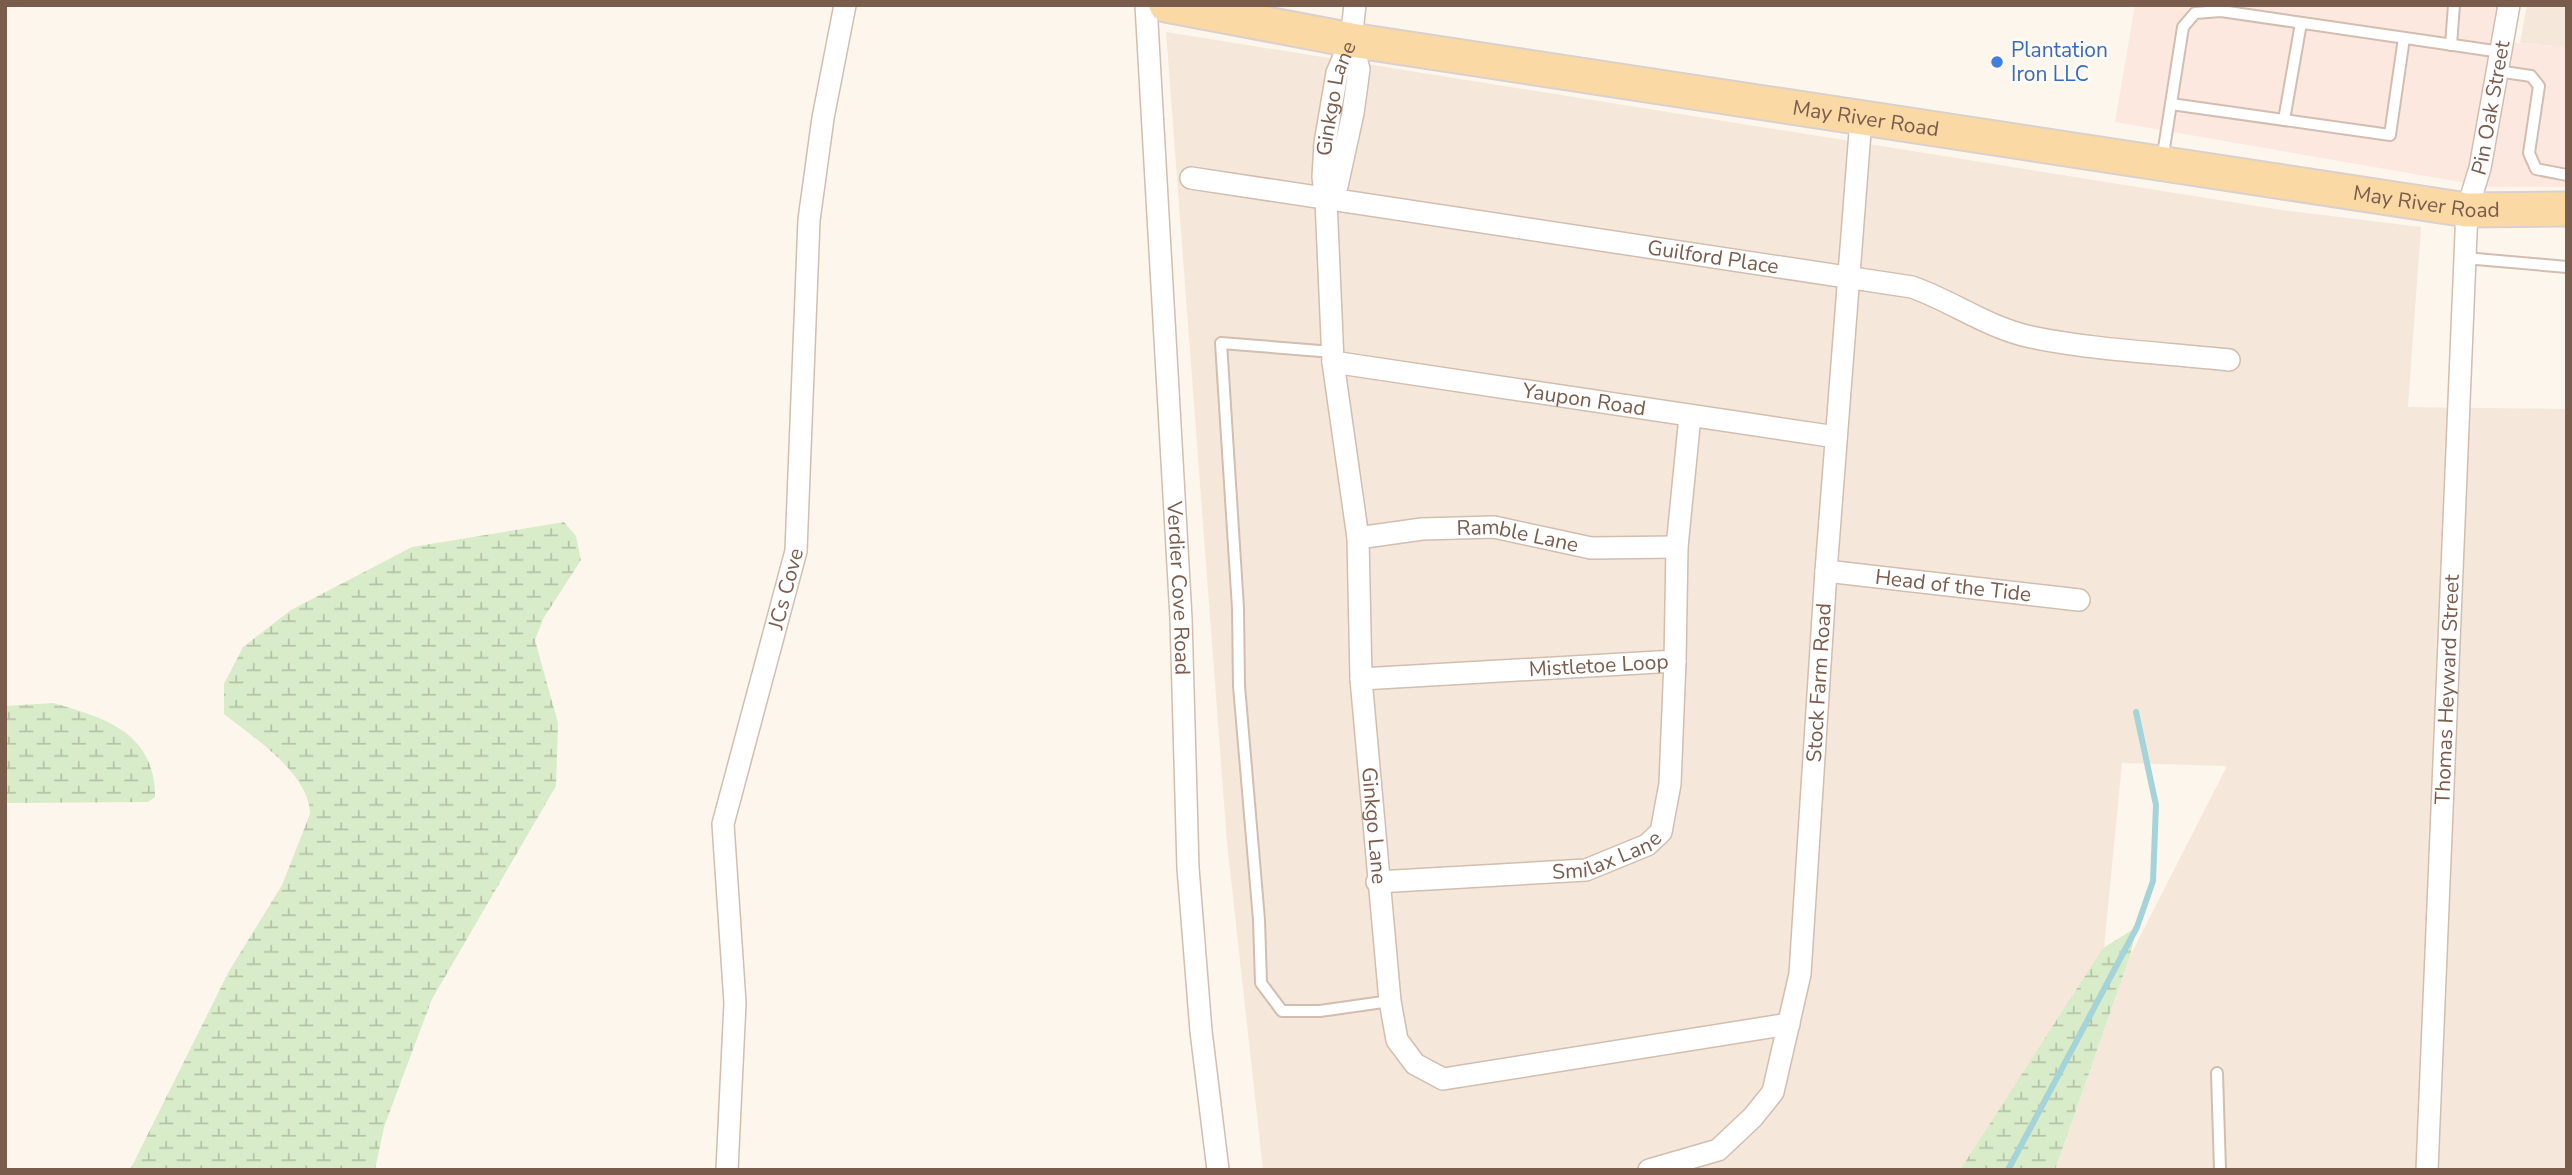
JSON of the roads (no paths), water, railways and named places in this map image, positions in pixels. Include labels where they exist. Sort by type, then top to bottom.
[{"type":"main road","name":"May River Road","points":[[1166,5],[1351,40],[2467,210],[2567,209]]},
{"type":"street","name":"JCs Cove","points":[[727,1170],[735,1003],[723,824],[796,551],[809,220],[823,118],[845,5]]},
{"type":"street","name":"Verdier Cove Road","points":[[1146,5],[1181,618],[1188,868],[1201,1031],[1218,1170]]},
{"type":"street","name":"Ginkgo Lane","points":[[1355,5],[1351,40],[1337,73],[1325,143],[1323,177],[1333,357],[1358,538],[1361,678],[1377,882],[1397,1040],[1415,1064],[1443,1079],[1789,1024]]},
{"type":"street","name":"Pin Oak Street","points":[[2467,210],[2480,167],[2509,5]]},
{"type":"street","name":"Stock Farm Road","points":[[1649,1170],[1718,1150],[1753,1117],[1773,1092],[1800,974],[1826,571],[1861,119]]},
{"type":"street","name":"Guilford Place","points":[[1191,178],[1912,287],[1943,298],[1987,322],[2030,337],[2229,360]]},
{"type":"street","name":"Thomas Heyward Street","points":[[2427,1170],[2467,210]]},
{"type":"street","name":"Yaupon Road","points":[[1333,357],[1836,437]]},
{"type":"street","name":"Mistletoe Loop","points":[[1361,678],[1675,661],[1677,547],[1690,415]]},
{"type":"street","name":"Ramble Lane","points":[[1358,538],[1422,529],[1494,527],[1591,548],[1677,547]]},
{"type":"street","name":"Head of the Tide","points":[[1826,571],[2079,600]]},
{"type":"street","name":"Smilax Lane","points":[[1377,882],[1586,870],[1647,845],[1661,832],[1670,784],[1675,661]]},
{"type":"lane","points":[[2451,45],[2454,5]]},
{"type":"lane","points":[[2162,164],[2183,27],[2195,13],[2221,11],[2451,45],[2499,61],[2531,76],[2539,86],[2529,153],[2531,162],[2536,169],[2567,175]]},
{"type":"lane","points":[[2284,120],[2301,23]]},
{"type":"lane","points":[[2171,104],[2390,135],[2404,38]]},
{"type":"lane","points":[[2465,258],[2567,267]]},
{"type":"lane","points":[[1333,357],[1221,343],[1238,608],[1239,686],[1259,920],[1261,983],[1282,1011],[1320,1011],[1390,1001]]},
{"type":"lane","points":[[2217,1073],[2220,1170]]},
{"type":"waterway","points":[[2008,1170],[2137,927],[2153,881],[2156,805],[2136,712]]},
{"type":"place","name":"Plantation Iron LLC","points":[[1997,62]]}]
